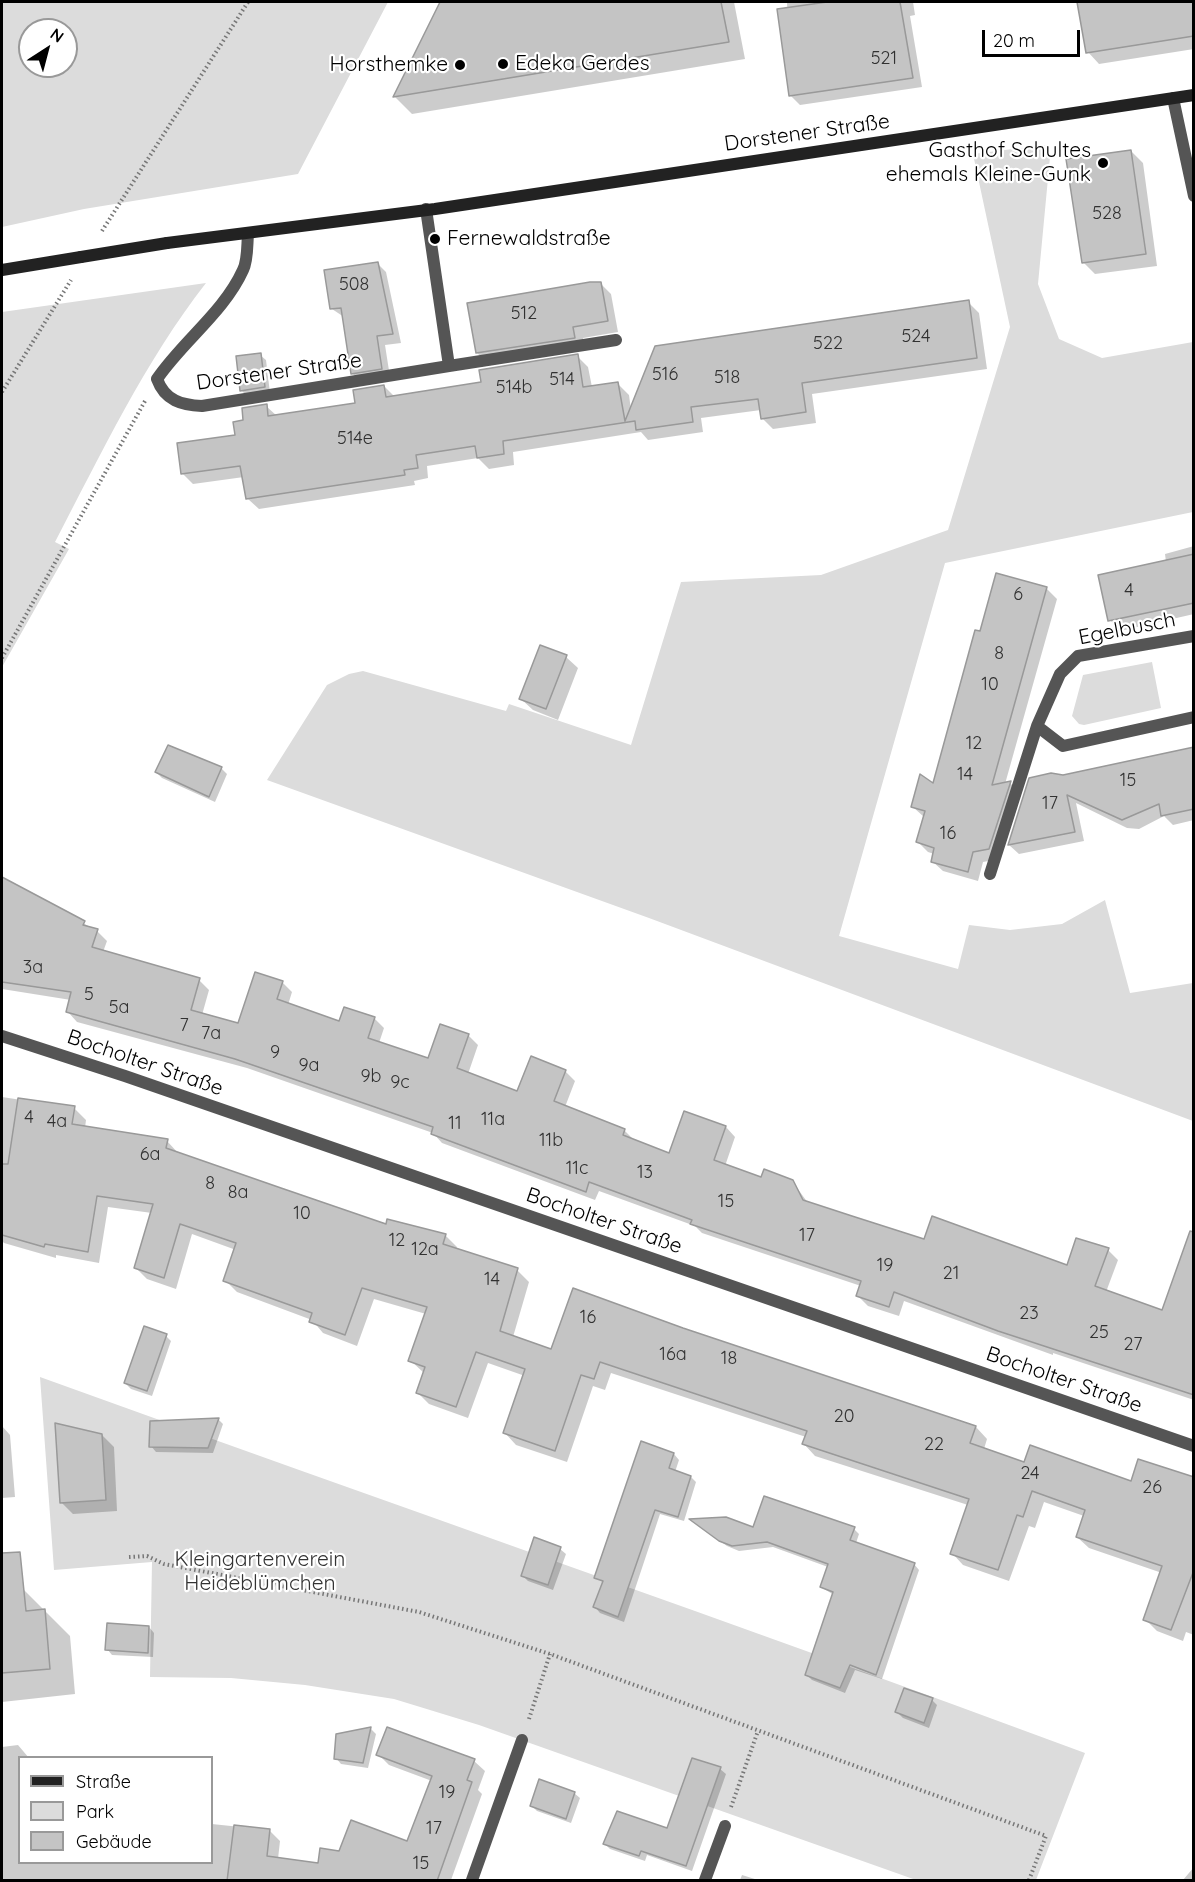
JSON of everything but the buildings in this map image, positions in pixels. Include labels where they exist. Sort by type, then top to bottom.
[{"type":"main road","name":"Dorstener Straße","points":[[2,270],[167,243],[426,209],[1194,95]]},
{"type":"street","points":[[1173,98],[1194,196]]},
{"type":"street","points":[[426,209],[449,366]]},
{"type":"street","name":"Dorstener Straße","points":[[248,234],[245,268],[228,296],[157,379],[161,389],[173,401],[202,406],[616,340]]},
{"type":"street","name":"Egelbusch","points":[[990,874],[1037,726],[1060,674],[1078,656],[1194,636]]},
{"type":"street","points":[[1037,726],[1063,746],[1194,717]]},
{"type":"street","name":"Bocholter Straße","points":[[2,1036],[125,1076],[1194,1446]]},
{"type":"street","points":[[472,1881],[522,1740]]},
{"type":"street","points":[[705,1881],[724,1826]]},
{"type":"path","points":[[96,241],[248,2]]},
{"type":"path","points":[[2,392],[77,271]]},
{"type":"path","points":[[2,658],[157,379]]},
{"type":"path","points":[[129,1557],[147,1556],[164,1564],[419,1612],[550,1654],[1046,1836],[1029,1881]]},
{"type":"path","points":[[522,1740],[550,1654]]},
{"type":"path","points":[[724,1826],[758,1731]]},
{"type":"green space","points":[[2,2],[388,2],[298,174],[84,209],[2,227]]},
{"type":"green space","points":[[1045,145],[1050,157],[1038,284],[1059,339],[1102,358],[1193,342],[1193,512],[945,563],[839,936],[958,969],[969,925],[1010,930],[1062,924],[1105,900],[1130,993],[1193,983],[1193,1121],[649,918],[267,780],[327,685],[349,674],[363,671],[506,711],[509,704],[631,745],[681,582],[821,575],[948,530],[1010,327],[973,154]]},
{"type":"green space","points":[[206,283],[163,344],[107,442],[55,542],[69,549],[2,667],[2,312]]},
{"type":"green space","points":[[1152,662],[1161,708],[1084,725],[1079,724],[1072,716],[1083,675]]},
{"type":"green space","name":"Kleingartenverein Heideblümchen","points":[[40,1377],[1085,1753],[1036,1880],[916,1880],[479,1725],[394,1699],[305,1685],[231,1678],[150,1677],[152,1562],[54,1570]]},
{"type":"place","name":"Edeka Gerdes","points":[[503,64]]},
{"type":"place","name":"Horsthemke","points":[[460,65]]},
{"type":"place","name":"Gasthof Schultes ehemals Kleine-Gunk","points":[[1103,163]]},
{"type":"place","name":"Fernewaldstraße","points":[[435,239]]}]
